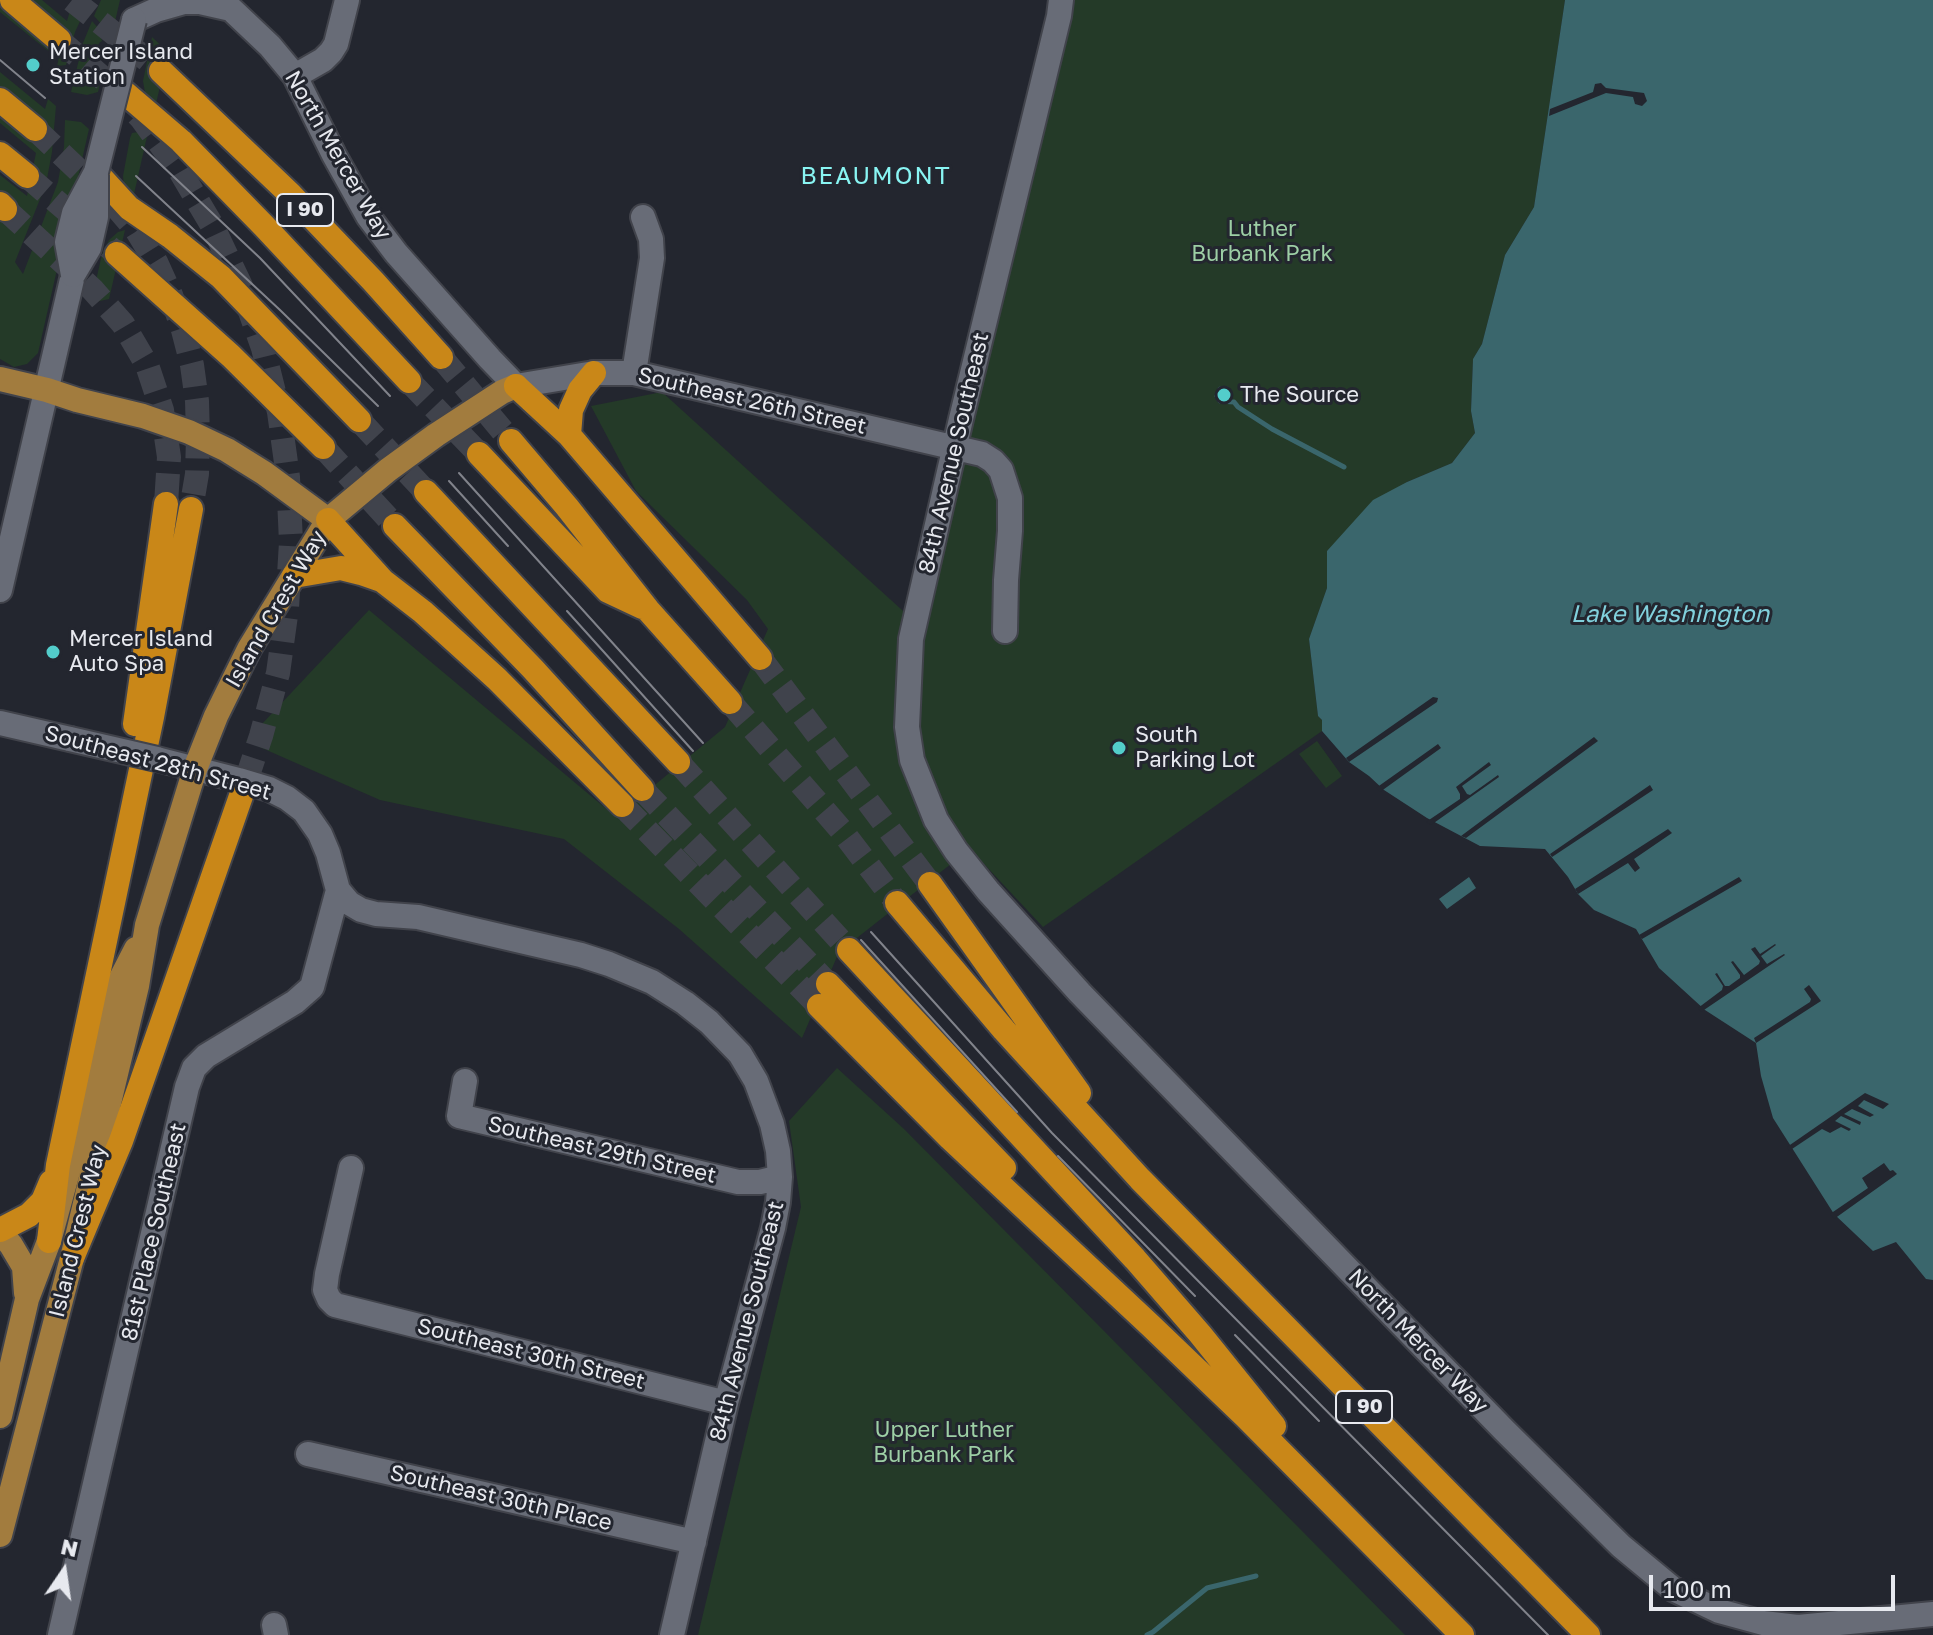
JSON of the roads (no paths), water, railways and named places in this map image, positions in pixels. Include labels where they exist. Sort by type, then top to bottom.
[{"type":"highway","points":[[12,0],[59,40]]},
{"type":"highway","name":"I 90","points":[[161,71],[291,195],[441,357]]},
{"type":"highway","points":[[118,87],[181,141],[409,381]]},
{"type":"highway","points":[[0,100],[35,129]]},
{"type":"highway","points":[[0,154],[27,176]]},
{"type":"highway","points":[[96,172],[129,208],[221,277],[359,420]]},
{"type":"highway","points":[[117,254],[231,356],[323,447]]},
{"type":"highway","points":[[569,435],[571,410],[580,390],[594,373]]},
{"type":"highway","points":[[516,386],[569,435],[760,658]]},
{"type":"highway","points":[[511,441],[648,610],[730,702]]},
{"type":"highway","points":[[479,454],[608,591],[648,610]]},
{"type":"highway","points":[[426,492],[678,762]]},
{"type":"highway","points":[[105,938],[166,504]]},
{"type":"highway","points":[[49,1241],[58,1165],[152,717],[191,509]]},
{"type":"highway","points":[[328,520],[383,581],[423,612],[497,679],[622,805]]},
{"type":"highway","points":[[395,526],[533,669],[642,789]]},
{"type":"highway","points":[[294,576],[341,568],[383,581]]},
{"type":"highway","points":[[72,1258],[121,1141],[241,796]]},
{"type":"highway","points":[[930,884],[1140,1179]]},
{"type":"highway","name":"I 90","points":[[897,903],[1004,1030],[1140,1179],[1588,1635]]},
{"type":"highway","points":[[849,950],[1135,1259],[1367,1539]]},
{"type":"highway","points":[[823,995],[950,1138],[1150,1325],[1462,1635]]},
{"type":"highway","points":[[0,1231],[29,1215],[43,1201],[58,1165]]},
{"type":"main road","points":[[0,379],[143,416],[199,436],[264,473],[328,520]]},
{"type":"main road","name":"Southeast 26th Street","points":[[328,520],[436,435],[516,386]]},
{"type":"main road","name":"Island Crest Way","points":[[0,1535],[72,1258],[137,986],[147,925],[195,769],[216,716],[249,649],[328,520]]},
{"type":"main road","name":"Island Crest Way","points":[[0,1416],[27,1299],[49,1241],[120,980],[147,925]]},
{"type":"main road","points":[[0,1231],[24,1267],[27,1299]]},
{"type":"street","points":[[295,76],[331,52],[336,44],[347,0]]},
{"type":"street","name":"84th Avenue Southeast","points":[[988,891],[936,820],[912,760],[907,727],[911,639],[1061,0]]},
{"type":"street","points":[[0,590],[71,286],[67,242],[74,213],[96,172],[136,10],[156,10],[184,2],[225,5]]},
{"type":"street","name":"North Mercer Way","points":[[225,5],[270,46],[295,76],[368,216],[396,253],[516,386]]},
{"type":"street","points":[[634,373],[652,258],[651,239],[643,217]]},
{"type":"street","name":"Southeast 26th Street","points":[[516,386],[594,373],[634,373],[982,454],[1001,470],[1010,498],[1005,631]]},
{"type":"street","name":"Southeast 28th Street","points":[[0,723],[157,759],[269,789],[304,811],[320,834],[338,890]]},
{"type":"street","name":"84th Avenue Southeast","points":[[338,890],[349,903],[361,910],[418,917],[581,955],[652,982],[709,1022],[740,1054],[756,1081],[778,1151],[780,1177],[773,1228],[726,1403],[672,1635]]},
{"type":"street","name":"81st Place Southeast","points":[[60,1635],[187,1087],[194,1068],[206,1056],[295,1002],[312,987],[338,890]]},
{"type":"street","name":"North Mercer Way","points":[[988,891],[1080,993],[1494,1420],[1621,1546],[1673,1589],[1719,1611],[1763,1623],[1828,1630],[1933,1614]]},
{"type":"street","name":"Southeast 29th Street","points":[[465,1081],[459,1116],[738,1182],[760,1182],[780,1177]]},
{"type":"street","name":"Southeast 30th Street","points":[[351,1168],[325,1290],[335,1305],[726,1403]]},
{"type":"street","name":"Southeast 30th Place","points":[[308,1454],[694,1542]]},
{"type":"water","name":"Lake Washington","points":[[1565,0],[1933,0],[1933,1280],[1926,1279],[1896,1242],[1873,1251],[1834,1214],[1773,1118],[1761,1076],[1756,1043],[1705,1010],[1659,968],[1636,929],[1594,910],[1578,894],[1545,849],[1480,846],[1427,818],[1349,762],[1322,731],[1309,639],[1327,588],[1327,551],[1373,500],[1452,463],[1475,433],[1471,411],[1473,359],[1482,344],[1505,255],[1534,207]]},
{"type":"water","points":[[1469,877],[1476,888],[1447,909],[1439,899]]},
{"type":"waterway","points":[[1224,395],[1228,396],[1225,392],[1220,393],[1221,398],[1227,400],[1229,398],[1229,392],[1220,389],[1217,396],[1220,401],[1234,402],[1272,429],[1344,467]]},
{"type":"waterway","points":[[1147,1635],[1207,1588],[1256,1576]]},
{"type":"tunnel","points":[[72,0],[161,71]]},
{"type":"tunnel","points":[[59,40],[105,80],[141,118],[180,171],[213,227],[241,286],[263,348],[279,412],[288,477],[291,542],[287,608],[278,673],[241,796]]},
{"type":"tunnel","points":[[35,129],[113,203],[137,231],[171,295],[192,365],[197,401],[197,474],[191,509]]},
{"type":"tunnel","points":[[27,176],[117,254]]},
{"type":"tunnel","points":[[5,209],[92,289],[123,324],[147,365],[162,410],[169,457],[166,504]]},
{"type":"tunnel","points":[[441,357],[511,441]]},
{"type":"tunnel","points":[[409,381],[479,454]]},
{"type":"tunnel","points":[[359,420],[426,492]]},
{"type":"tunnel","points":[[323,447],[395,526]]},
{"type":"tunnel","points":[[760,658],[930,884]]},
{"type":"tunnel","points":[[730,702],[842,831],[897,903]]},
{"type":"tunnel","points":[[678,762],[849,950]]},
{"type":"tunnel","points":[[642,789],[828,984]]},
{"type":"tunnel","points":[[622,805],[819,1006]]},
{"type":"tram line","points":[[0,60],[45,98]]},
{"type":"tram line","points":[[142,147],[260,258],[390,396]]},
{"type":"tram line","points":[[136,176],[378,406]]},
{"type":"tram line","points":[[459,473],[703,743]]},
{"type":"tram line","points":[[449,481],[508,546]]},
{"type":"tram line","points":[[567,611],[693,751]]},
{"type":"tram line","points":[[871,932],[1052,1133],[1548,1635]]},
{"type":"tram line","points":[[861,940],[1017,1112]]},
{"type":"tram line","points":[[1058,1156],[1195,1296]]},
{"type":"tram line","points":[[1235,1335],[1319,1421]]},
{"type":"place","name":"Mercer Island Station","points":[[33,65]]},
{"type":"place","name":"The Source","points":[[1224,395]]},
{"type":"place","name":"Mercer Island Auto Spa","points":[[53,652]]},
{"type":"place","name":"South Parking Lot","points":[[1119,748]]},
{"type":"district","name":"BEAUMONT","points":[[876,176]]},
{"type":"park label","name":"Luther Burbank Park","points":[[1262,242]]},
{"type":"park label","name":"Upper Luther Burbank Park","points":[[944,1442]]}]
